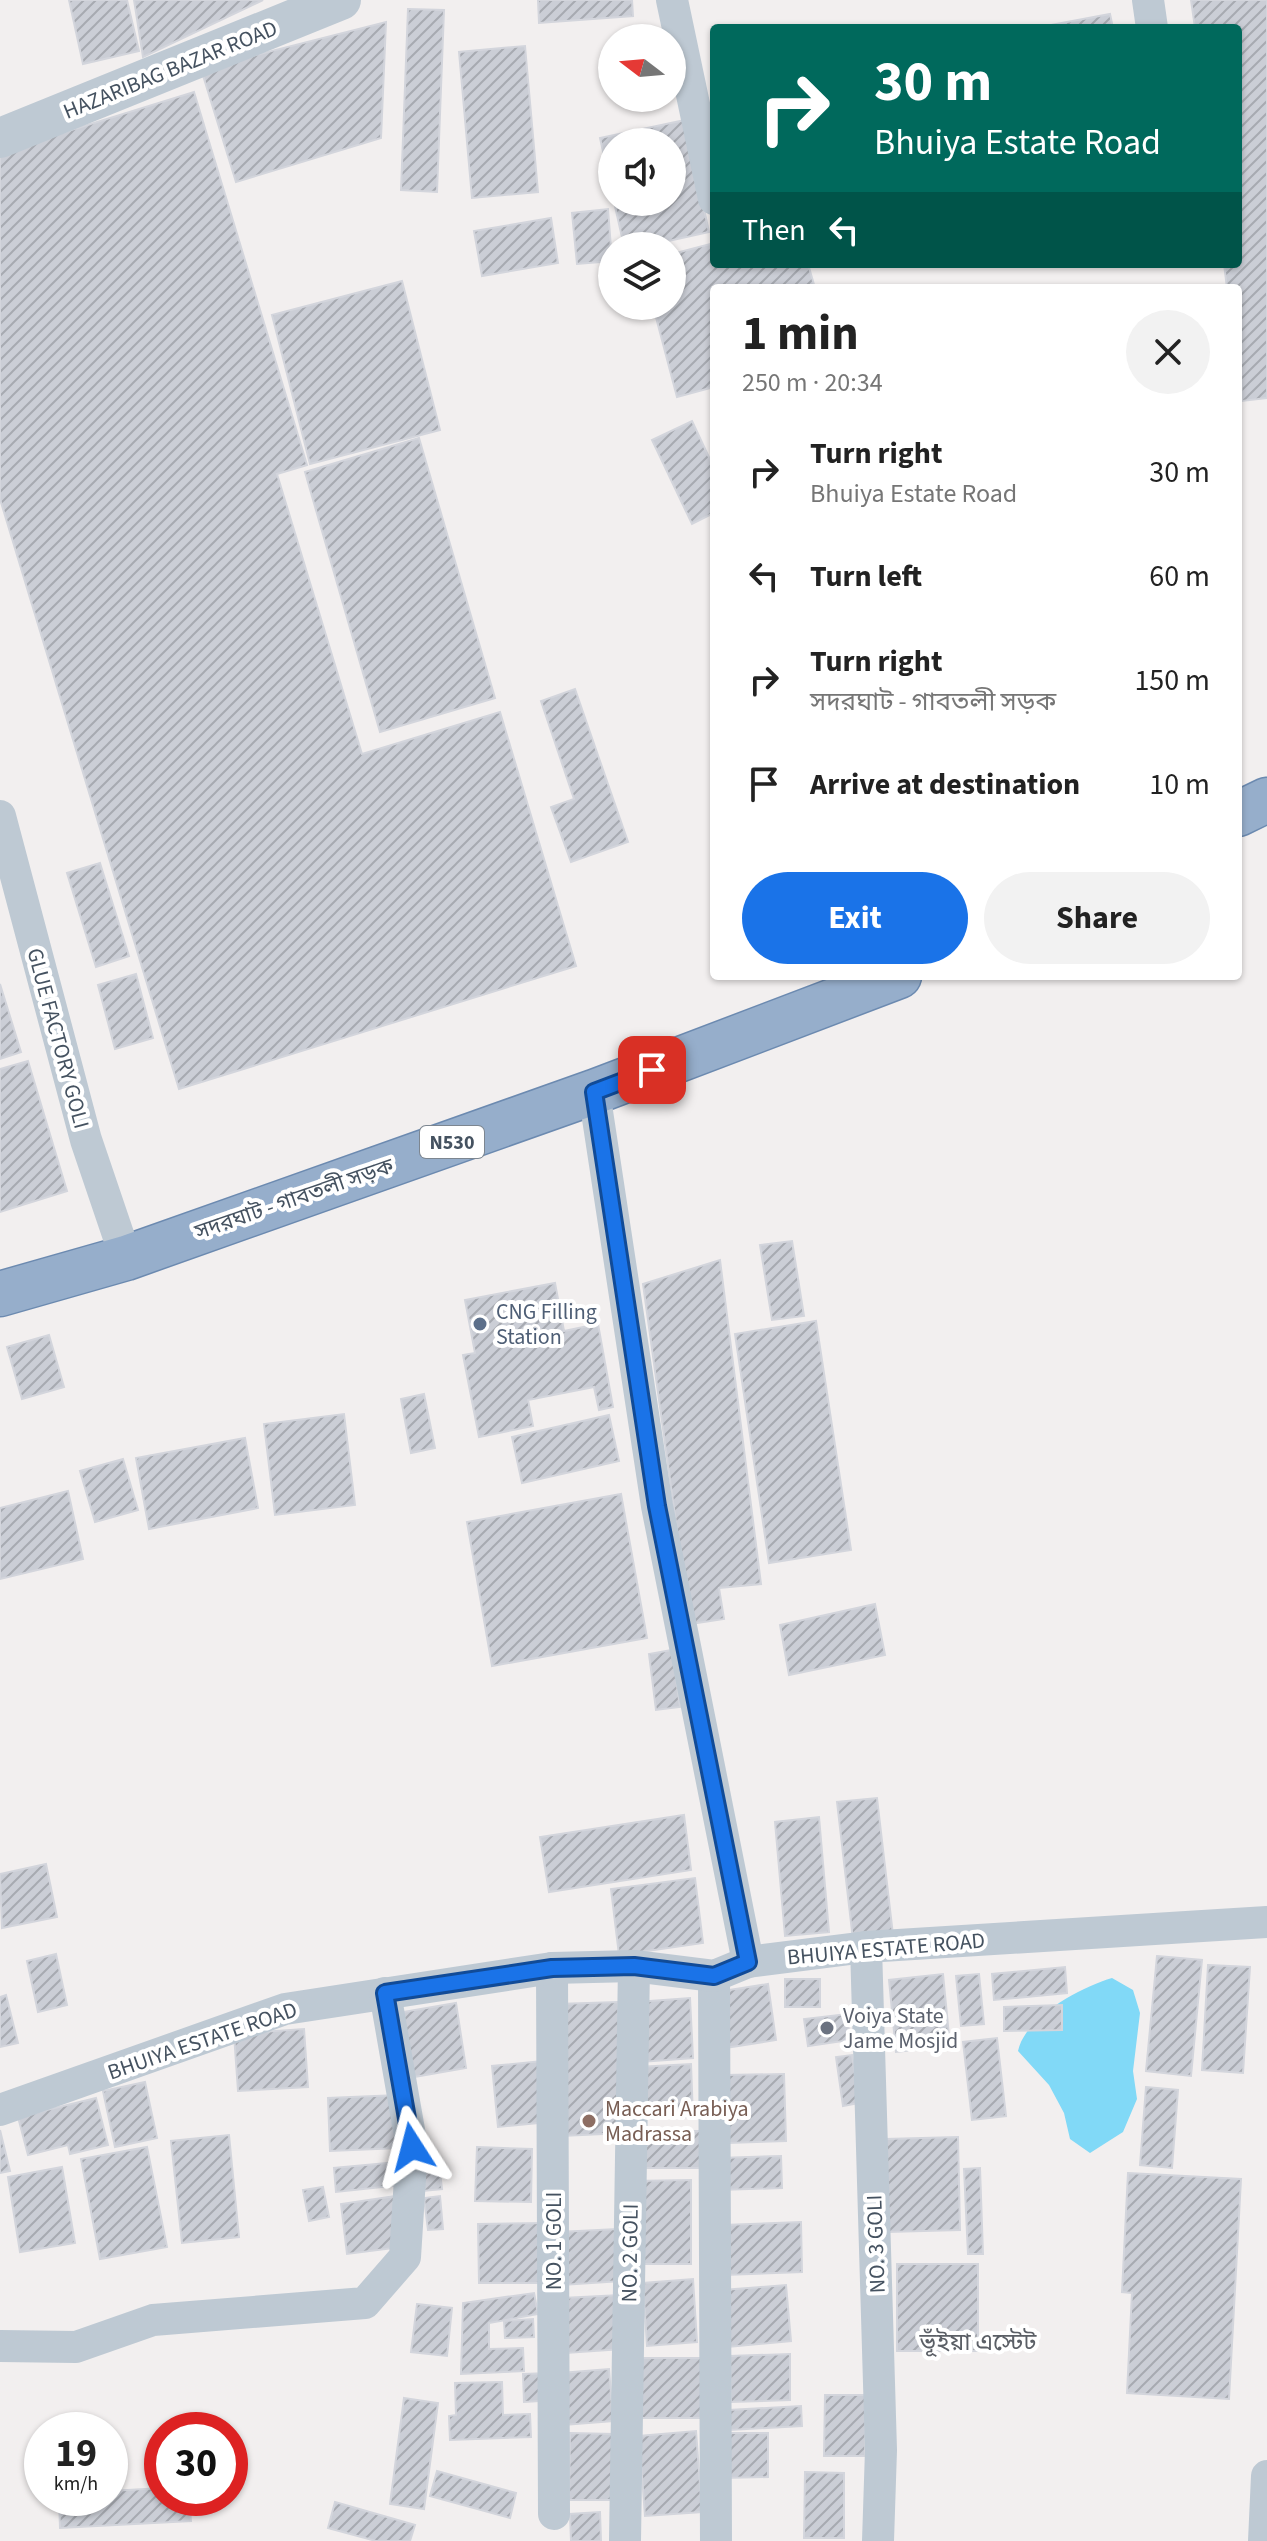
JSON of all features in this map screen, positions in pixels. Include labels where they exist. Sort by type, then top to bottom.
[{"type":"highway","points":[[1242,812],[1267,800]]},
{"type":"highway","name":"সদরঘাট - গাবতলী সড়ক","points":[[0,1294],[126,1258],[594,1092],[888,980]]},
{"type":"street","name":"HAZARIBAG BAZAR ROAD","points":[[0,138],[341,0]]},
{"type":"street","points":[[672,0],[710,180]]},
{"type":"street","points":[[1148,0],[1151,24]]},
{"type":"street","name":"GLUE FACTORY GOLI","points":[[0,816],[86,1140],[126,1258]]},
{"type":"street","points":[[594,1092],[657,1506],[748,1962]]},
{"type":"street","name":"BHUIYA ESTATE ROAD","points":[[0,2110],[285,2009],[552,1968],[634,1966],[714,1976],[748,1962],[866,1947],[1267,1922]]},
{"type":"street","name":"NO. 3 GOLI","points":[[866,1947],[881,2450],[878,2541]]},
{"type":"street","name":"NO. 2 GOLI","points":[[625,2541],[634,1966]]},
{"type":"street","name":"NO. 1 GOLI","points":[[552,1968],[554,2514]]},
{"type":"street","points":[[714,1976],[716,2541]]},
{"type":"street","points":[[0,2346],[76,2347],[153,2320],[365,2303],[405,2257],[412,2147],[385,1993]]},
{"type":"street","points":[[1264,2541],[1267,2476]]},
{"type":"water","points":[[1112,1978],[1133,1990],[1140,2013],[1133,2071],[1137,2099],[1123,2132],[1090,2153],[1070,2139],[1064,2113],[1049,2085],[1018,2051],[1023,2038],[1043,2015],[1070,1996]]},
{"type":"building","points":[[69,0],[127,0],[139,51],[83,64]]},
{"type":"building","points":[[134,0],[263,0],[143,57]]},
{"type":"building","points":[[538,0],[632,0],[633,16],[539,23]]},
{"type":"building","points":[[1191,0],[1267,0],[1267,398],[1242,401],[1242,284],[1226,284],[1224,268],[1242,268],[1242,24],[1194,24]]},
{"type":"building","points":[[408,9],[444,10],[437,192],[401,190]]},
{"type":"building","points":[[1110,14],[1112,24],[1056,24]]},
{"type":"building","points":[[386,22],[381,138],[236,182],[201,69]]},
{"type":"building","points":[[525,46],[538,192],[472,198],[459,52]]},
{"type":"building","points":[[194,92],[307,465],[277,474],[362,754],[500,712],[576,966],[179,1089],[0,499],[0,152]]},
{"type":"building","points":[[685,120],[709,232],[686,237],[686,232],[621,232],[617,216],[686,216],[686,128],[647,128]]},
{"type":"building","points":[[598,210],[598,216],[609,216],[610,232],[598,232],[598,262],[577,264],[572,213]]},
{"type":"building","points":[[551,218],[558,263],[482,276],[474,231]]},
{"type":"building","points":[[710,244],[710,268],[809,268],[814,284],[710,284],[710,388],[677,397],[657,320],[686,320],[686,250]]},
{"type":"building","points":[[402,281],[440,430],[310,464],[272,315]]},
{"type":"building","points":[[692,421],[710,459],[710,515],[692,524],[652,440]]},
{"type":"building","points":[[419,438],[495,698],[380,732],[305,472]]},
{"type":"building","points":[[575,689],[628,842],[571,862],[551,807],[574,799],[541,701]]},
{"type":"building","points":[[100,863],[129,956],[96,967],[67,873]]},
{"type":"building","points":[[136,974],[153,1038],[115,1049],[98,985]]},
{"type":"building","points":[[0,984],[21,1052],[0,1059]]},
{"type":"building","points":[[28,1061],[67,1191],[0,1212],[0,1069]]},
{"type":"building","points":[[792,1241],[804,1316],[772,1320],[760,1245]]},
{"type":"building","points":[[720,1260],[761,1584],[719,1588],[724,1619],[690,1624],[643,1284]]},
{"type":"building","points":[[555,1283],[564,1331],[598,1324],[613,1407],[599,1410],[594,1387],[528,1400],[533,1426],[479,1437],[463,1355],[475,1353],[465,1300]]},
{"type":"building","points":[[816,1321],[851,1550],[769,1563],[735,1334]]},
{"type":"building","points":[[49,1335],[64,1387],[22,1399],[7,1347]]},
{"type":"building","points":[[424,1394],[435,1448],[411,1453],[401,1399]]},
{"type":"building","points":[[344,1414],[355,1505],[275,1515],[264,1424]]},
{"type":"building","points":[[609,1415],[619,1461],[522,1483],[512,1437]]},
{"type":"building","points":[[245,1438],[258,1508],[149,1529],[136,1458]]},
{"type":"building","points":[[123,1459],[138,1510],[95,1522],[80,1471]]},
{"type":"building","points":[[68,1491],[83,1559],[0,1579],[0,1508]]},
{"type":"building","points":[[621,1494],[647,1638],[492,1666],[467,1522]]},
{"type":"building","points":[[875,1604],[885,1655],[789,1675],[780,1625]]},
{"type":"building","points":[[672,1650],[680,1707],[656,1710],[649,1654]]},
{"type":"building","points":[[877,1798],[893,1935],[853,1940],[837,1802]]},
{"type":"building","points":[[684,1815],[691,1870],[549,1892],[540,1837]]},
{"type":"building","points":[[819,1817],[829,1932],[785,1936],[775,1822]]},
{"type":"building","points":[[46,1864],[57,1917],[2,1928],[0,1874]]},
{"type":"building","points":[[695,1878],[703,1943],[619,1955],[611,1889]]},
{"type":"building","points":[[56,1954],[67,2005],[38,2012],[27,1961]]},
{"type":"building","points":[[1157,1956],[1202,1960],[1191,2076],[1146,2071]]},
{"type":"building","points":[[1208,1965],[1250,1967],[1243,2073],[1202,2070]]},
{"type":"building","points":[[1065,1967],[1067,1993],[994,2000],[992,1974]]},
{"type":"building","points":[[943,1974],[950,2046],[896,2052],[889,1980]]},
{"type":"building","points":[[979,1974],[984,2024],[961,2026],[956,1976]]},
{"type":"building","points":[[785,1979],[820,1979],[820,2007],[785,2007]]},
{"type":"building","points":[[768,1984],[776,2040],[725,2048],[716,1992]]},
{"type":"building","points":[[6,1995],[18,2043],[0,2047],[0,1997]]},
{"type":"building","points":[[690,1998],[693,2058],[641,2062],[637,2002]]},
{"type":"building","points":[[618,2002],[624,2133],[562,2136],[557,2004]]},
{"type":"building","points":[[456,2003],[466,2068],[414,2077],[403,2012]]},
{"type":"building","points":[[1062,2005],[1062,2030],[1004,2031],[1004,2007]]},
{"type":"building","points":[[847,2014],[850,2040],[808,2046],[804,2019]]},
{"type":"building","points":[[304,2029],[308,2087],[238,2091],[234,2034]]},
{"type":"building","points":[[997,2038],[1006,2116],[972,2120],[963,2042]]},
{"type":"building","points":[[852,2055],[859,2103],[843,2106],[836,2057]]},
{"type":"building","points":[[542,2061],[548,2122],[498,2127],[492,2066]]},
{"type":"building","points":[[691,2064],[693,2117],[640,2119],[638,2067]]},
{"type":"building","points":[[784,2074],[786,2141],[728,2143],[726,2075]]},
{"type":"building","points":[[145,2082],[157,2138],[115,2147],[103,2091]]},
{"type":"building","points":[[1146,2087],[1178,2090],[1172,2168],[1140,2165]]},
{"type":"building","points":[[398,2095],[400,2148],[330,2151],[328,2098]]},
{"type":"building","points":[[96,2098],[108,2145],[70,2154],[68,2145],[28,2155],[18,2117]]},
{"type":"building","points":[[0,2130],[10,2171],[0,2173]]},
{"type":"building","points":[[641,2131],[700,2131],[700,2168],[641,2168]]},
{"type":"building","points":[[229,2135],[239,2237],[182,2243],[171,2141]]},
{"type":"building","points":[[958,2137],[960,2230],[888,2232],[886,2139]]},
{"type":"building","points":[[147,2147],[167,2247],[100,2259],[81,2159]]},
{"type":"building","points":[[477,2147],[532,2149],[531,2202],[475,2201]]},
{"type":"building","points":[[781,2156],[782,2188],[720,2190],[719,2158]]},
{"type":"building","points":[[397,2162],[400,2185],[336,2192],[334,2168]]},
{"type":"building","points":[[439,2163],[442,2189],[423,2191],[419,2166]]},
{"type":"building","points":[[62,2167],[75,2243],[20,2252],[8,2177]]},
{"type":"building","points":[[980,2168],[983,2254],[968,2254],[964,2169]]},
{"type":"building","points":[[1128,2173],[1241,2179],[1229,2399],[1127,2393],[1132,2293],[1122,2292]]},
{"type":"building","points":[[691,2180],[691,2264],[633,2264],[632,2181]]},
{"type":"building","points":[[323,2187],[329,2217],[309,2221],[303,2190]]},
{"type":"building","points":[[396,2196],[402,2247],[347,2254],[341,2204]]},
{"type":"building","points":[[440,2196],[443,2229],[428,2230],[424,2198]]},
{"type":"building","points":[[801,2222],[802,2272],[725,2275],[724,2225]]},
{"type":"building","points":[[545,2223],[545,2283],[479,2283],[478,2224]]},
{"type":"building","points":[[617,2229],[621,2281],[562,2285],[559,2232]]},
{"type":"building","points":[[897,2264],[978,2264],[978,2351],[897,2351]]},
{"type":"building","points":[[693,2279],[697,2342],[647,2346],[643,2283]]},
{"type":"building","points":[[786,2285],[791,2341],[728,2347],[723,2290]]},
{"type":"building","points":[[534,2293],[538,2314],[489,2323],[489,2349],[523,2348],[524,2371],[461,2374],[463,2303]]},
{"type":"building","points":[[620,2295],[622,2349],[566,2353],[563,2298]]},
{"type":"building","points":[[417,2304],[452,2308],[447,2356],[411,2352]]},
{"type":"building","points":[[533,2319],[534,2337],[505,2338],[504,2321]]},
{"type":"building","points":[[790,2354],[790,2400],[731,2402],[730,2356]]},
{"type":"building","points":[[638,2358],[703,2358],[703,2418],[638,2418]]},
{"type":"building","points":[[609,2369],[613,2421],[564,2425],[561,2373]]},
{"type":"building","points":[[549,2373],[540,2401],[524,2402],[523,2374]]},
{"type":"building","points":[[502,2382],[503,2415],[530,2414],[531,2437],[450,2440],[449,2416],[456,2415],[455,2383]]},
{"type":"building","points":[[825,2395],[866,2395],[865,2456],[824,2456]]},
{"type":"building","points":[[404,2398],[438,2403],[424,2509],[390,2504]]},
{"type":"building","points":[[801,2406],[802,2426],[730,2430],[729,2410]]},
{"type":"building","points":[[696,2431],[702,2512],[645,2516],[639,2436]]},
{"type":"building","points":[[570,2433],[614,2434],[613,2500],[569,2500]]},
{"type":"building","points":[[724,2433],[768,2433],[768,2477],[724,2478]]},
{"type":"building","points":[[437,2471],[516,2493],[510,2518],[430,2496]]},
{"type":"building","points":[[805,2472],[844,2473],[844,2538],[804,2538]]},
{"type":"building","points":[[144,2489],[144,2516],[191,2516],[191,2521],[60,2528],[60,2516],[128,2516],[128,2490]]},
{"type":"building","points":[[335,2502],[415,2525],[410,2541],[376,2541],[328,2528]]},
{"type":"building","points":[[600,2512],[601,2541],[571,2541],[570,2514]]},
{"type":"place","name":"CNG Filling Station","points":[[480,1324]]},
{"type":"place","name":"Voiya State Jame Mosjid","points":[[827,2028]]},
{"type":"place","name":"Maccari Arabiya Madrassa","points":[[589,2121]]},
{"type":"district","name":"ভূঁইয়া এস্টেট","points":[[978,2342]]},
{"type":"route","points":[[412,2147],[385,1993],[552,1968],[634,1966],[714,1976],[748,1962],[657,1506],[594,1092],[652,1070]]}]
